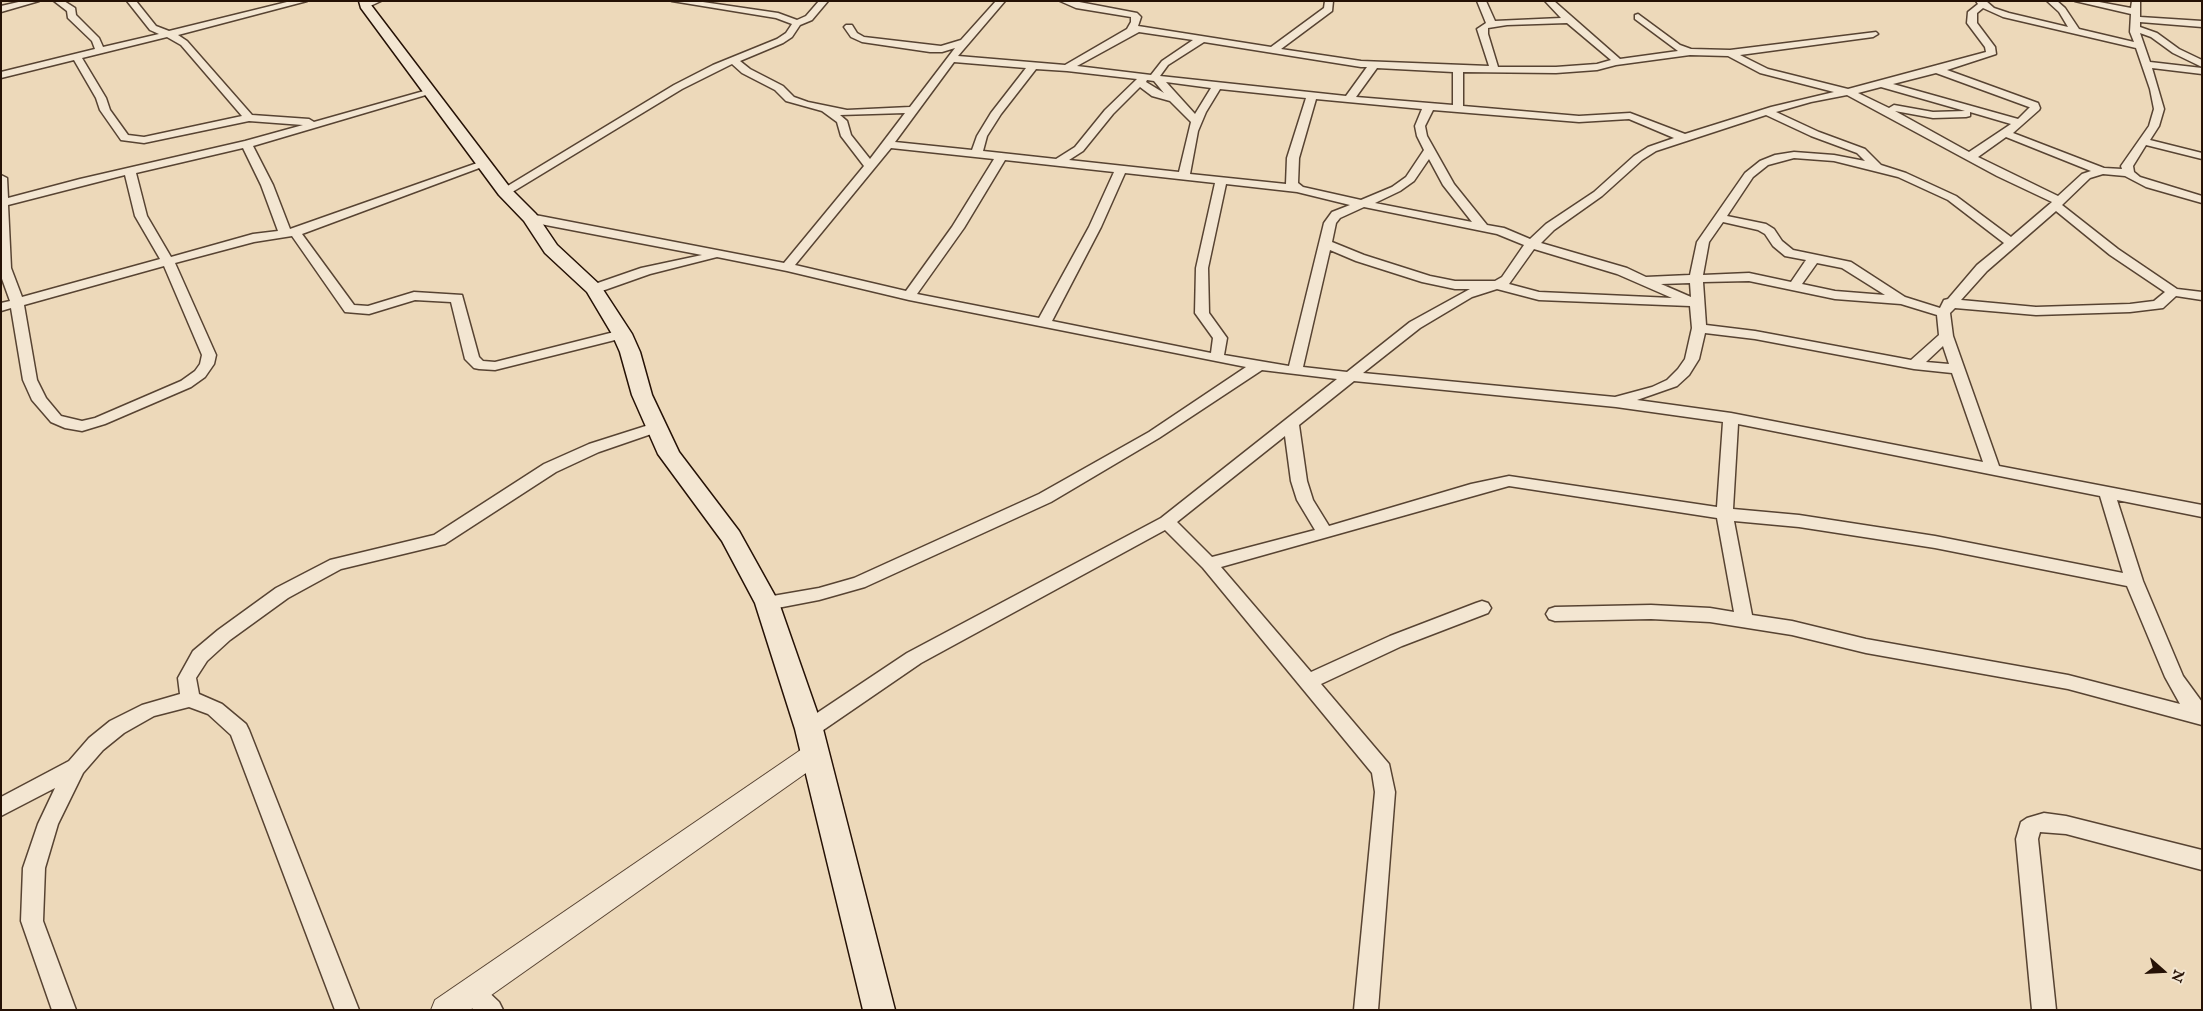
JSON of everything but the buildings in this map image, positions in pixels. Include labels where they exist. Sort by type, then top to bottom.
[{"type":"main road","points":[[369,2],[431,92],[484,164],[530,218],[551,248],[594,289],[622,334],[630,352],[642,395],[655,428],[669,454],[731,537],[767,603],[809,729],[879,1010]]},
{"type":"street","points":[[1,9],[35,1]]},
{"type":"street","points":[[58,1],[72,10],[71,16],[96,40],[100,51]]},
{"type":"street","points":[[131,1],[153,28],[178,38],[184,43],[249,118]]},
{"type":"street","points":[[1,75],[303,1]]},
{"type":"street","points":[[676,1],[778,16],[797,23]]},
{"type":"street","points":[[716,8],[731,1]]},
{"type":"street","points":[[506,192],[658,98],[733,60],[780,41],[789,35],[797,23],[809,18],[824,1]]},
{"type":"street","points":[[787,268],[888,144],[964,42],[1001,1]]},
{"type":"street","points":[[1064,1],[1076,6],[1134,15],[1136,22],[1131,31]]},
{"type":"street","points":[[1272,50],[1329,10],[1329,1]]},
{"type":"street","points":[[1481,1],[1492,24]]},
{"type":"street","points":[[1549,1],[1614,57],[1616,62]]},
{"type":"street","points":[[2050,1],[2062,10],[2076,32]]},
{"type":"street","points":[[2079,1],[2136,15],[2202,24]]},
{"type":"street","points":[[744,12],[758,3]]},
{"type":"street","points":[[809,729],[914,658],[1166,522],[1415,325],[1448,303],[1467,294],[1497,285],[1512,275],[1518,260],[1550,227],[1598,194],[1638,158],[1652,149],[1810,99],[1848,92],[1938,70],[1991,54],[1990,47],[1972,23],[1974,12],[1981,3],[2006,15],[2138,46]]},
{"type":"street","points":[[2128,173],[2127,166],[2132,156],[2146,142],[2154,126],[2159,109],[2146,64],[2138,46],[2136,15]]},
{"type":"street","points":[[2136,15],[2154,35],[2200,71]]},
{"type":"street","points":[[1638,16],[1676,47],[1690,52]]},
{"type":"street","points":[[1494,68],[1482,29],[1492,24],[1569,20]]},
{"type":"street","points":[[849,27],[854,35],[862,39],[930,49],[942,49],[964,42]]},
{"type":"street","points":[[1067,68],[1131,31],[1147,30],[1374,65],[1458,69],[1579,69],[1690,52],[1730,53],[1873,34]]},
{"type":"street","points":[[1058,163],[1079,149],[1109,112],[1149,79],[1165,63],[1202,39]]},
{"type":"street","points":[[1730,53],[1764,71],[1848,92],[1870,102],[2057,203],[2114,252],[2172,292],[2202,296]]},
{"type":"street","points":[[77,57],[101,98],[105,110],[125,138],[144,140],[249,118],[324,122]]},
{"type":"street","points":[[953,59],[1067,68],[1149,79],[1458,109],[1579,119],[1633,116],[1685,138]]},
{"type":"street","points":[[733,60],[746,70],[779,88],[790,99],[847,113],[912,110]]},
{"type":"street","points":[[2146,64],[2200,71]]},
{"type":"street","points":[[1349,99],[1374,65]]},
{"type":"street","points":[[976,154],[982,136],[996,113],[1033,66]]},
{"type":"street","points":[[1458,69],[1458,109]]},
{"type":"street","points":[[1938,70],[2029,102],[2035,108],[2007,134],[1971,156]]},
{"type":"street","points":[[1149,79],[1174,99],[1197,122]]},
{"type":"street","points":[[1149,79],[1156,94],[1174,99]]},
{"type":"street","points":[[1881,84],[2020,123]]},
{"type":"street","points":[[1184,177],[1188,148],[1197,122],[1217,86]]},
{"type":"street","points":[[2,203],[247,144],[431,92]]},
{"type":"street","points":[[1299,189],[1292,184],[1293,158],[1312,96]]},
{"type":"street","points":[[1870,102],[1922,114],[1946,115],[1980,112]]},
{"type":"street","points":[[1428,106],[1420,126],[1429,151],[1449,185],[1482,226]]},
{"type":"street","points":[[826,109],[842,121],[846,136],[870,166]]},
{"type":"street","points":[[1768,112],[1815,134],[1861,151],[1877,167]]},
{"type":"street","points":[[2007,134],[2102,171],[2128,173],[2150,185],[2202,200]]},
{"type":"street","points":[[2146,142],[2202,156]]},
{"type":"street","points":[[247,144],[290,232],[350,309],[368,310],[414,296],[450,296],[457,298],[472,359],[480,365],[495,366],[622,334]]},
{"type":"street","points":[[888,144],[1299,189],[1362,204],[1482,226],[1532,244],[1599,262],[1646,280],[1696,304]]},
{"type":"street","points":[[1295,371],[1330,223],[1336,215],[1396,190],[1410,179],[1429,151]]},
{"type":"street","points":[[1616,402],[1658,390],[1672,383],[1684,372],[1692,359],[1699,328],[1696,304],[1696,278],[1698,258],[1703,242],[1749,175],[1764,163],[1778,157],[1794,155],[1814,156],[1877,167],[1927,185],[1952,198],[2010,242]]},
{"type":"street","points":[[909,296],[958,228],[1001,157]]},
{"type":"street","points":[[1,307],[253,238],[290,232],[484,164]]},
{"type":"street","points":[[1044,322],[1095,227],[1121,170]]},
{"type":"street","points":[[1,178],[5,268],[17,303],[30,380],[39,400],[56,419],[62,423],[82,426],[100,422],[186,384],[200,374],[208,364],[209,355],[168,262],[141,216],[130,171]]},
{"type":"street","points":[[1993,470],[1946,336],[1946,308],[1969,280],[2010,242],[2086,176],[2102,171]]},
{"type":"street","points":[[1217,358],[1220,338],[1206,322],[1202,313],[1202,268],[1221,181]]},
{"type":"street","points":[[530,218],[787,268],[909,296],[1217,358],[1295,371],[1616,402],[1731,418],[2202,511]]},
{"type":"street","points":[[1721,218],[1762,227],[1770,232],[1777,243],[1789,253],[1846,265],[1902,300]]},
{"type":"street","points":[[1324,243],[1360,258],[1437,282],[1455,285],[1497,285],[1539,296],[1696,304]]},
{"type":"street","points":[[594,289],[646,271],[720,255]]},
{"type":"street","points":[[1795,285],[1813,259]]},
{"type":"street","points":[[1646,280],[1749,277],[1795,285],[1835,295],[1902,300],[1946,308],[2036,311],[2130,308],[2158,305],[2172,292]]},
{"type":"street","points":[[1699,328],[1756,335],[1914,365],[1957,370]]},
{"type":"street","points":[[1914,365],[1946,336]]},
{"type":"street","points":[[767,603],[819,594],[859,583],[1045,498],[1154,435],[1259,365]]},
{"type":"street","points":[[1731,418],[1725,514],[1736,583],[1745,622]]},
{"type":"street","points":[[1292,422],[1300,481],[1305,500],[1325,533]]},
{"type":"street","points":[[190,699],[187,678],[200,656],[290,588],[336,564],[439,540],[452,533],[518,486],[550,468],[594,448],[655,428]]},
{"type":"street","points":[[1209,564],[1325,533],[1477,488],[1509,481],[1725,514],[1799,521],[1925,541],[2134,581]]},
{"type":"street","points":[[2107,492],[2134,581],[2174,677],[2182,692],[2202,716]]},
{"type":"street","points":[[1166,522],[1209,564],[1382,770],[1385,792],[1366,1010]]},
{"type":"street","points":[[1308,682],[1396,641],[1482,608]]},
{"type":"street","points":[[1555,614],[1651,612],[1710,615],[1792,628],[1874,647],[2068,682],[2202,716]]},
{"type":"street","points":[[64,1010],[32,921],[34,868],[48,824],[76,767],[96,744],[117,727],[149,710],[190,699],[215,709],[239,730],[347,1010]]},
{"type":"street","points":[[445,1010],[814,754]]},
{"type":"street","points":[[1,807],[76,767]]},
{"type":"street","points":[[2044,1010],[2027,839],[2028,829],[2034,824],[2044,822],[2066,825],[2202,860]]},
{"type":"street","points":[[472,992],[491,1010]]}]
